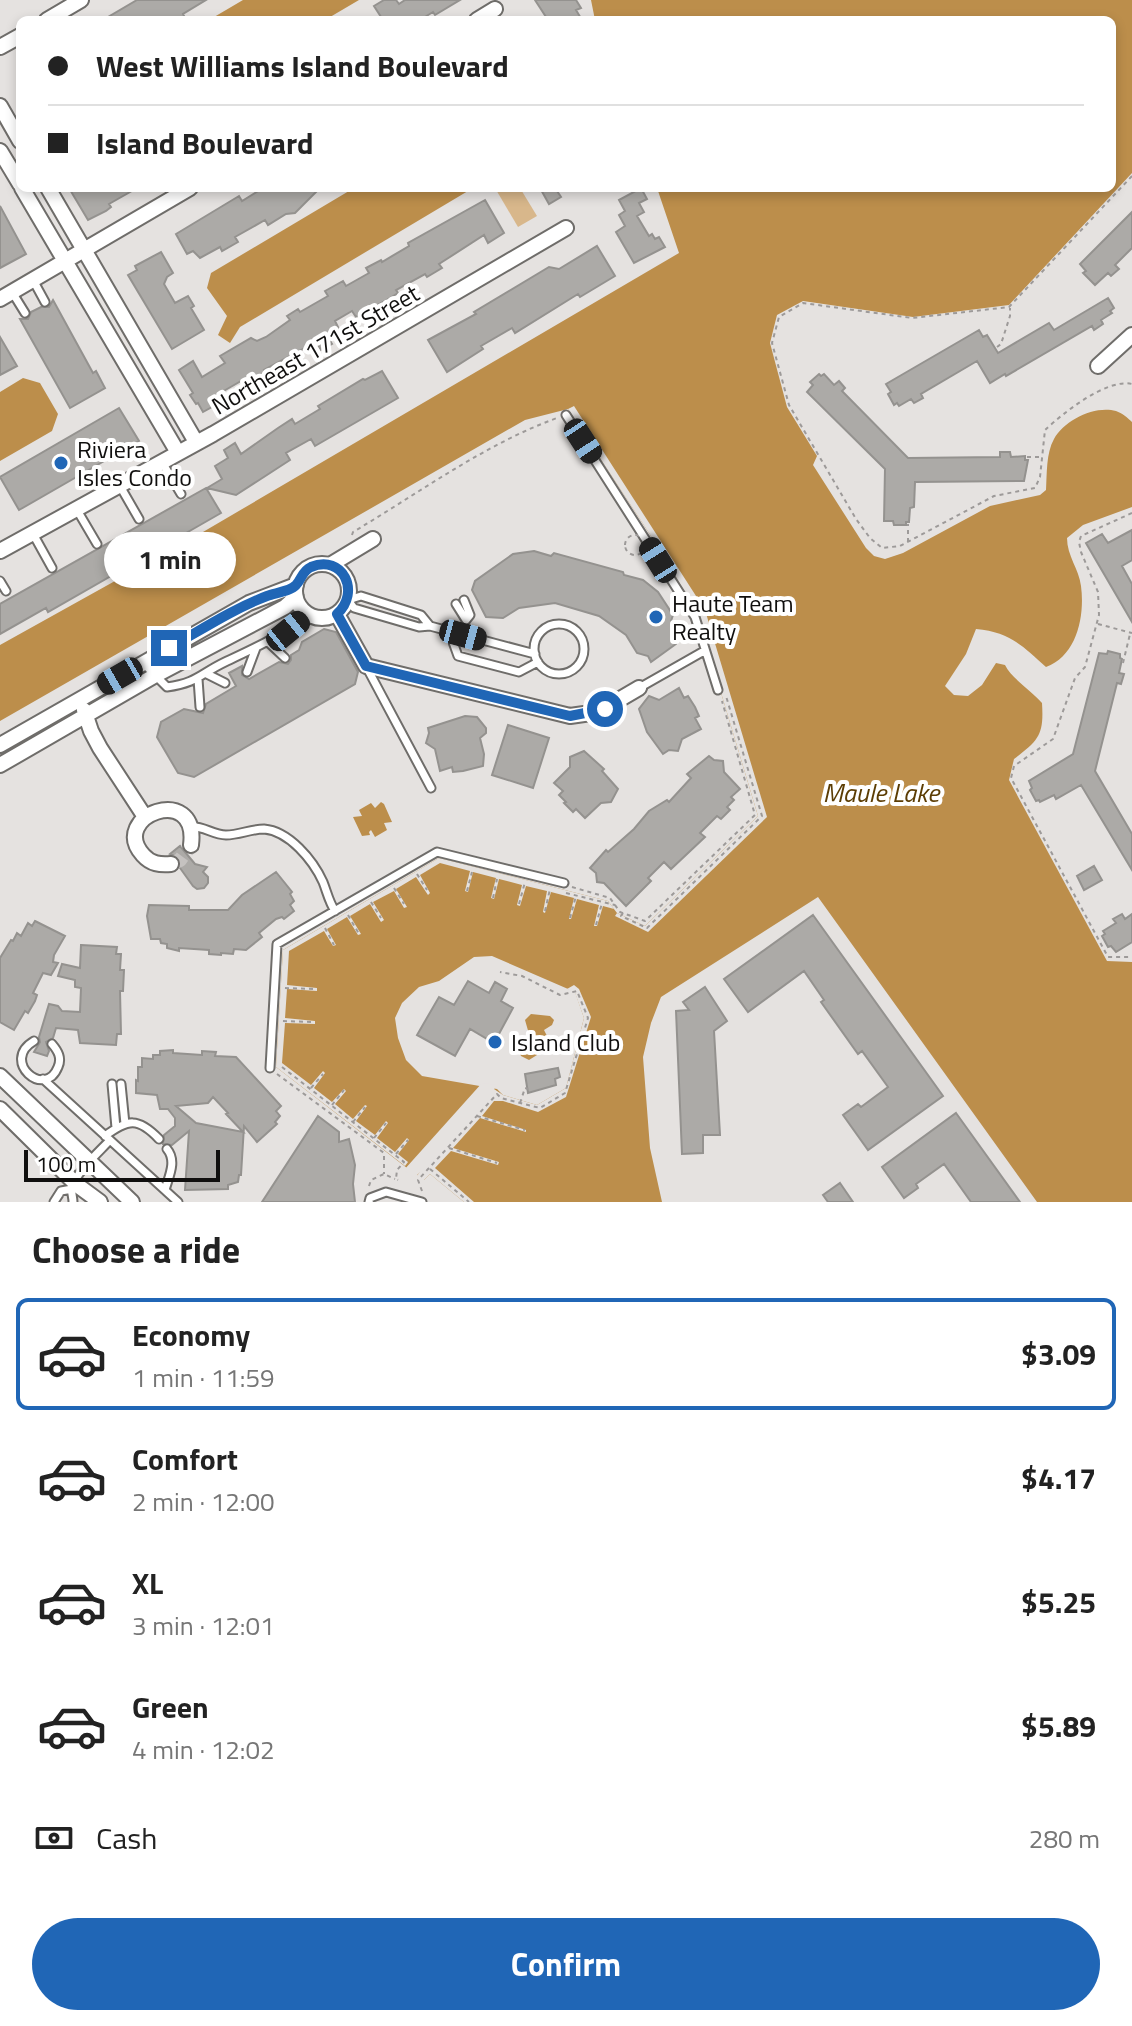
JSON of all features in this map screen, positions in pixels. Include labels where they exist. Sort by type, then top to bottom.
[{"type":"street","points":[[54,16],[81,0]]},
{"type":"street","points":[[484,16],[495,9]]},
{"type":"street","points":[[0,106],[16,134]]},
{"type":"street","points":[[0,151],[16,178]]},
{"type":"street","points":[[25,192],[177,451]]},
{"type":"street","points":[[50,192],[196,442]]},
{"type":"street","points":[[6,295],[183,192]]},
{"type":"street","name":"Northeast 171st Street","points":[[0,551],[196,442],[566,228]]},
{"type":"street","points":[[1098,366],[1132,335]]},
{"type":"street","points":[[330,565],[373,539]]},
{"type":"street","points":[[0,765],[154,676],[285,607],[305,570],[321,564],[330,565],[344,575],[348,583],[348,600],[337,614],[319,618],[308,614],[298,603],[296,591]]},
{"type":"street","points":[[0,745],[249,603],[296,591]]},
{"type":"street","points":[[337,614],[366,666],[570,716],[598,712],[639,688]]},
{"type":"street","points":[[80,699],[98,744],[145,817]]},
{"type":"street","points":[[171,864],[153,863],[139,851],[136,832],[145,817],[161,809],[170,810],[185,819],[190,827],[191,845]]},
{"type":"street","points":[[0,1076],[132,1202]]},
{"type":"street","points":[[0,1109],[74,1186],[100,1202]]},
{"type":"lane","points":[[33,280],[45,302]]},
{"type":"lane","points":[[6,295],[25,313]]},
{"type":"lane","points":[[566,415],[695,617],[704,651],[721,688]]},
{"type":"lane","points":[[161,460],[181,494]]},
{"type":"lane","points":[[119,484],[139,519]]},
{"type":"lane","points":[[76,508],[97,544]]},
{"type":"lane","points":[[32,532],[52,568]]},
{"type":"lane","points":[[0,581],[6,591]]},
{"type":"lane","points":[[430,626],[421,615],[361,596],[348,600],[354,608],[419,627],[430,626],[449,631],[537,658],[551,673],[568,674],[575,670],[584,640],[580,632],[566,624],[549,626],[537,638],[537,658]]},
{"type":"lane","points":[[460,602],[466,620],[463,635]]},
{"type":"lane","points":[[143,663],[167,687],[188,684],[220,664],[288,631],[308,614]]},
{"type":"lane","points":[[449,631],[458,656],[519,672],[537,658]]},
{"type":"lane","points":[[268,642],[285,658]]},
{"type":"lane","points":[[247,672],[256,648]]},
{"type":"lane","points":[[639,688],[704,651]]},
{"type":"lane","points":[[366,666],[431,788]]},
{"type":"lane","points":[[207,674],[225,683]]},
{"type":"lane","points":[[198,679],[200,707]]},
{"type":"lane","points":[[190,827],[195,825],[224,836],[262,829],[285,837],[299,848],[317,874],[335,911]]},
{"type":"lane","points":[[270,1068],[277,944],[437,852],[564,883]]},
{"type":"lane","points":[[34,1041],[24,1049],[20,1061],[30,1077],[50,1077],[58,1068],[59,1054],[52,1044]]},
{"type":"lane","points":[[43,1079],[178,1202]]},
{"type":"lane","points":[[117,1084],[120,1126]]},
{"type":"lane","points":[[73,1202],[74,1186],[88,1162],[120,1126],[135,1122],[149,1128],[159,1139]]},
{"type":"lane","points":[[165,1190],[172,1164],[172,1155],[167,1149]]},
{"type":"lane","points":[[54,1202],[61,1191],[74,1186]]},
{"type":"lane","points":[[369,1202],[370,1198],[386,1192],[422,1202]]},
{"type":"path","points":[[1132,176],[1009,307],[912,318],[803,303],[779,317],[772,343],[789,405],[856,519],[878,546],[888,549],[908,542],[981,501],[1035,488],[1040,477],[1045,430],[1072,406],[1117,384],[1132,384]]},
{"type":"path","points":[[997,347],[1001,344],[1010,316],[1009,307]]},
{"type":"path","points":[[352,535],[462,466],[537,425],[566,415]]},
{"type":"path","points":[[1027,457],[1042,457]]},
{"type":"path","points":[[1132,513],[1081,536],[1079,542],[1098,592],[1097,624],[1085,667],[1075,678],[1053,739],[1014,766],[1011,778],[1108,957],[1132,957]]},
{"type":"path","points":[[908,524],[908,542]]},
{"type":"path","points":[[637,535],[644,540],[645,546],[639,554],[633,555],[625,548],[625,541],[637,535]]},
{"type":"path","points":[[1097,624],[1131,633],[1123,663]]},
{"type":"path","points":[[623,913],[621,916],[647,928],[762,816],[721,688]]},
{"type":"path","points":[[564,883],[610,898],[623,913],[645,921],[755,815],[721,688]]},
{"type":"path","points":[[467,891],[473,869]]},
{"type":"path","points":[[408,879],[417,874],[427,890]]},
{"type":"path","points":[[493,898],[498,876]]},
{"type":"path","points":[[516,880],[534,885]]},
{"type":"path","points":[[519,904],[525,882]]},
{"type":"path","points":[[401,884],[394,888],[404,904]]},
{"type":"path","points":[[542,887],[615,905]]},
{"type":"path","points":[[545,911],[550,889]]},
{"type":"path","points":[[570,918],[576,896]]},
{"type":"path","points":[[371,901],[381,918]]},
{"type":"path","points":[[596,925],[602,902]]},
{"type":"path","points":[[348,915],[359,934]]},
{"type":"path","points":[[334,922],[324,928],[334,945]]},
{"type":"path","points":[[420,1185],[418,1180],[497,1094],[501,1098],[540,1108],[565,1093],[588,1018],[577,991],[560,995],[522,976],[500,972]]},
{"type":"path","points":[[283,999],[284,988],[316,989]]},
{"type":"path","points":[[282,1021],[314,1022]]},
{"type":"path","points":[[279,1065],[404,1162],[397,1170],[397,1180],[384,1174],[371,1180],[371,1191]]},
{"type":"path","points":[[270,1068],[384,1153],[384,1174]]},
{"type":"path","points":[[310,1089],[323,1074]]},
{"type":"path","points":[[520,1104],[525,1088],[528,1089]]},
{"type":"path","points":[[331,1106],[344,1090]]},
{"type":"path","points":[[353,1122],[365,1107]]},
{"type":"path","points":[[477,1116],[525,1130]]},
{"type":"path","points":[[374,1139],[386,1123]]},
{"type":"path","points":[[395,1155],[408,1140]]},
{"type":"path","points":[[448,1148],[497,1163]]},
{"type":"path","points":[[429,1168],[469,1202]]},
{"type":"shaded area","points":[[497,192],[522,192],[537,216],[518,227]]},
{"type":"water","points":[[243,0],[359,0],[332,16],[216,16]]},
{"type":"water","name":"Maule Lake","points":[[591,0],[1132,0],[1132,173],[1116,190],[1116,16],[594,16]]},
{"type":"water","points":[[347,192],[466,192],[240,327],[230,343],[218,335],[227,316],[207,288],[211,273]]},
{"type":"water","name":"Maule Lake","points":[[658,192],[1114,192],[1009,305],[913,317],[803,301],[777,315],[770,343],[787,407],[817,456],[813,465],[866,548],[874,556],[885,559],[903,553],[990,506],[1040,495],[1046,490],[1051,445],[1072,420],[1090,412],[1108,410],[1120,413],[1132,422],[1132,507],[1083,525],[1067,538],[1080,580],[1082,610],[1077,634],[1065,654],[1046,667],[1014,641],[997,633],[976,629],[966,654],[945,686],[954,695],[968,696],[982,685],[996,663],[1005,665],[1042,703],[1041,730],[1029,747],[1014,759],[1009,780],[1107,961],[1132,962],[1132,1202],[1037,1202],[818,897],[661,997],[643,1057],[650,1148],[662,1202],[464,1202],[430,1174],[424,1180],[407,1168],[276,1067],[283,950],[439,858],[608,901],[617,913],[645,926],[758,816],[698,616],[666,559],[568,409],[525,420],[0,721],[0,645],[203,532],[679,253]],"holes":[[[492,956],[575,992],[584,1018],[566,1088],[537,1105],[503,1095],[497,1089],[422,1076],[406,1060],[395,1018],[402,1003],[419,987],[439,981],[474,957]]]},
{"type":"water","points":[[23,378],[40,383],[58,414],[52,431],[0,461],[0,392]]},
{"type":"water","points":[[381,802],[392,822],[384,823],[387,830],[375,837],[371,830],[370,835],[362,836],[353,817],[362,816],[359,810],[371,803],[375,808]]},
{"type":"water","points":[[531,1014],[550,1016],[554,1020],[544,1030],[547,1043],[539,1047],[537,1055],[529,1060],[521,1056],[517,1047],[529,1034],[525,1020]]},
{"type":"pier","points":[[574,406],[705,610],[767,817],[648,932],[615,916],[617,913],[645,926],[758,816],[698,616],[666,559],[568,409]]},
{"type":"pier","points":[[439,858],[608,901],[614,909],[603,906],[597,926],[594,926],[599,905],[577,899],[569,919],[574,898],[551,892],[545,913],[547,891],[526,886],[520,906],[517,905],[522,885],[499,879],[494,899],[491,898],[496,878],[473,872],[468,892],[465,891],[470,871],[440,863],[420,875],[430,893],[428,895],[416,877],[396,889],[407,907],[404,908],[394,891],[373,902],[384,920],[381,922],[370,904],[350,916],[361,934],[358,935],[347,917],[327,929],[336,945],[333,946],[324,931],[289,951],[287,985],[317,988],[317,991],[287,989],[285,1018],[315,1021],[315,1024],[285,1023],[282,1063],[311,1085],[323,1071],[325,1073],[314,1088],[332,1102],[344,1089],[346,1091],[335,1104],[353,1119],[367,1106],[356,1121],[375,1135],[386,1121],[388,1123],[377,1138],[395,1152],[407,1138],[409,1140],[398,1154],[408,1162],[405,1166],[276,1067],[283,950]]},
{"type":"pier","points":[[574,985],[579,989],[591,1017],[566,1097],[538,1112],[494,1101],[482,1116],[526,1132],[480,1118],[453,1148],[499,1162],[498,1165],[451,1151],[435,1168],[474,1202],[464,1202],[430,1174],[421,1183],[415,1178],[420,1172],[414,1178],[404,1170],[482,1083],[497,1085],[494,1089],[503,1095],[537,1105],[566,1088],[584,1018],[575,993],[567,989]]},
{"type":"building","points":[[137,0],[206,0],[184,16],[110,16]]},
{"type":"building","points":[[384,0],[396,0],[399,4],[405,0],[460,0],[435,15],[433,12],[426,16],[380,16],[374,6]]},
{"type":"building","points":[[535,0],[576,0],[581,8],[576,10],[580,16],[545,16]]},
{"type":"building","points":[[71,192],[130,192],[109,204],[111,207],[106,211],[88,220]]},
{"type":"building","points":[[257,192],[316,192],[295,213],[286,214],[268,225],[265,220],[235,237],[238,242],[222,251],[220,247],[200,258],[193,251],[187,254],[176,234],[239,196],[242,201]]},
{"type":"building","points":[[542,192],[558,192],[561,197],[549,204]]},
{"type":"building","points":[[634,192],[643,192],[647,199],[639,203],[644,212],[637,216],[649,236],[659,237],[665,247],[634,263],[616,232],[625,226],[619,215],[625,211],[619,200]]},
{"type":"building","points":[[485,200],[504,233],[488,243],[484,235],[439,264],[442,268],[427,277],[425,274],[396,290],[398,293],[356,317],[352,311],[335,321],[339,329],[327,336],[332,344],[321,350],[316,342],[264,370],[251,381],[248,377],[215,396],[219,403],[203,412],[196,404],[179,370],[193,361],[202,377],[225,363],[220,356],[251,338],[257,341],[266,337],[290,320],[287,316],[328,296],[325,291],[343,281],[346,286],[369,273],[366,268],[382,262],[409,246],[408,243]]},
{"type":"building","points":[[0,206],[26,254],[0,268]]},
{"type":"building","points":[[1132,212],[1132,248],[1115,265],[1119,269],[1111,276],[1108,273],[1095,285],[1083,273],[1086,271],[1080,264]]},
{"type":"building","points":[[597,246],[615,276],[580,297],[578,294],[515,333],[512,328],[481,346],[483,349],[447,372],[428,340],[476,314],[474,312],[549,267],[559,269]]},
{"type":"building","points":[[161,252],[173,273],[164,284],[175,303],[188,296],[204,330],[172,349],[128,275],[137,270],[135,266]]},
{"type":"building","points":[[1108,298],[1114,308],[1101,320],[1103,324],[1094,330],[1092,326],[990,383],[977,361],[921,394],[923,398],[914,403],[911,399],[899,406],[897,403],[894,405],[888,394],[891,392],[886,384],[979,330],[983,337],[987,335],[998,353],[1049,323],[1054,330]]},
{"type":"building","points":[[53,300],[93,373],[96,371],[105,388],[70,408],[20,319],[28,319],[31,312],[41,307],[49,307]]},
{"type":"building","points":[[0,337],[17,366],[0,375]]},
{"type":"building","points":[[382,371],[398,398],[315,446],[311,439],[286,453],[290,460],[236,495],[207,488],[222,479],[215,466],[228,458],[224,450],[235,443],[241,454],[292,419],[295,424],[320,409],[318,406]]},
{"type":"building","points":[[819,374],[824,374],[834,385],[839,381],[845,388],[842,391],[908,458],[1000,457],[1000,452],[1010,452],[1011,457],[1025,456],[1028,460],[1024,481],[915,482],[914,507],[910,508],[909,522],[894,525],[893,521],[884,521],[885,469],[807,392],[813,385],[810,382]]},
{"type":"building","name":"Riviera Isles Condo","points":[[119,408],[139,441],[19,510],[0,477]]},
{"type":"building","points":[[206,488],[221,513],[48,612],[46,608],[0,634],[0,604]]},
{"type":"building","points":[[1132,530],[1132,560],[1122,566],[1132,584],[1132,622],[1086,543],[1102,534],[1108,543]]},
{"type":"building","points":[[534,551],[551,556],[554,553],[643,580],[658,592],[673,615],[671,621],[679,634],[676,644],[651,662],[648,656],[637,653],[626,635],[599,616],[555,603],[519,608],[503,618],[486,617],[472,590],[475,581],[513,554]]},
{"type":"building","points":[[324,629],[336,632],[358,672],[355,684],[194,777],[178,773],[157,737],[161,722],[184,709],[203,713],[206,704],[236,686],[229,673],[242,666],[242,675],[249,679],[279,662],[288,664],[302,642]]},
{"type":"building","points":[[1108,651],[1120,654],[1119,673],[1124,674],[1121,684],[1117,683],[1095,771],[1132,834],[1132,870],[1081,785],[1056,799],[1054,795],[1040,802],[1036,801],[1030,790],[1029,781],[1073,754],[1099,653],[1107,654]]},
{"type":"building","points":[[679,688],[684,698],[688,696],[695,707],[699,716],[695,718],[701,729],[682,739],[678,751],[669,750],[663,754],[647,732],[639,709],[649,696],[659,700]]},
{"type":"building","points":[[465,716],[477,717],[486,728],[486,733],[480,738],[483,766],[463,771],[453,772],[452,767],[440,771],[435,749],[426,743],[428,728]]},
{"type":"building","points":[[508,725],[549,738],[533,788],[492,775]]},
{"type":"building","points":[[584,751],[604,769],[602,771],[618,789],[611,802],[601,803],[585,818],[564,803],[559,795],[563,791],[554,783],[570,767],[570,757]]},
{"type":"building","points":[[709,756],[723,761],[724,772],[740,789],[731,797],[734,800],[727,807],[730,810],[721,819],[717,816],[700,833],[705,837],[671,869],[664,862],[648,878],[651,881],[626,906],[604,883],[597,882],[596,873],[590,868],[606,850],[608,852],[634,829],[649,811],[667,800],[669,802],[691,778],[687,774]]},
{"type":"building","points":[[180,846],[195,864],[207,867],[203,872],[208,877],[208,883],[204,888],[193,886],[180,868],[179,858],[170,854]]},
{"type":"building","points":[[1094,866],[1102,880],[1084,890],[1077,876]]},
{"type":"building","points":[[276,872],[292,892],[294,901],[290,905],[294,911],[284,919],[276,919],[259,933],[262,937],[246,950],[234,949],[233,954],[221,955],[209,954],[209,950],[179,948],[179,951],[167,948],[167,944],[161,943],[160,939],[151,939],[147,916],[149,905],[189,906],[189,910],[228,910],[242,895]]},
{"type":"building","points":[[1122,914],[1125,919],[1132,914],[1132,942],[1116,952],[1111,946],[1108,947],[1102,936],[1105,934],[1103,931],[1116,923],[1113,919]]},
{"type":"building","points":[[813,915],[943,1096],[868,1150],[843,1115],[858,1104],[861,1107],[888,1087],[862,1051],[858,1054],[821,1002],[824,1000],[804,971],[748,1012],[724,979]]},
{"type":"building","points":[[35,921],[65,936],[54,955],[53,962],[58,963],[51,975],[43,973],[33,993],[37,995],[35,1001],[14,1030],[0,1022],[0,958],[17,933],[21,936],[28,923],[32,926]]},
{"type":"building","points":[[81,945],[117,947],[116,954],[121,954],[120,970],[124,970],[123,991],[120,991],[121,1034],[117,1034],[116,1045],[80,1043],[78,1030],[56,1028],[53,1038],[46,1042],[47,1056],[34,1052],[40,1042],[49,1004],[58,1006],[62,1011],[80,1012],[81,988],[75,987],[75,980],[58,976],[62,964],[80,968]]},
{"type":"building","points":[[468,981],[489,993],[495,982],[507,989],[501,1001],[513,1008],[494,1043],[470,1029],[455,1056],[417,1035],[439,997],[454,1005]]},
{"type":"building","points":[[705,987],[727,1021],[714,1031],[720,1135],[703,1135],[703,1153],[682,1154],[676,1011],[689,1010],[683,1002]]},
{"type":"building","points":[[160,1051],[202,1055],[202,1051],[216,1052],[215,1056],[236,1057],[281,1106],[276,1111],[280,1116],[275,1122],[277,1124],[257,1142],[244,1126],[241,1175],[238,1182],[228,1185],[228,1189],[185,1190],[189,1131],[172,1145],[163,1144],[164,1135],[175,1126],[175,1118],[168,1109],[160,1109],[157,1095],[136,1093],[138,1067],[142,1067],[142,1058],[153,1059],[153,1055],[160,1055]],"holes":[[[213,1097],[243,1132],[196,1123],[176,1106],[208,1103]]]},
{"type":"building","points":[[558,1068],[560,1077],[555,1079],[556,1085],[528,1093],[525,1074]]},
{"type":"building","points":[[956,1113],[1020,1202],[971,1202],[944,1164],[916,1184],[918,1188],[904,1198],[882,1167]]},
{"type":"building","points":[[318,1116],[339,1132],[339,1142],[349,1139],[355,1165],[355,1202],[262,1202]]},
{"type":"building","points":[[840,1183],[853,1202],[828,1202],[823,1195]]},
{"type":"tunnel","points":[[171,864],[180,860],[191,845]]},
{"type":"place","name":"Riviera Isles Condo","points":[[61,463]]},
{"type":"place","name":"Haute Team Realty","points":[[656,617]]},
{"type":"place","name":"Island Club","points":[[495,1042]]},
{"type":"route","points":[[169,648],[249,603],[296,585],[305,570],[321,564],[330,565],[344,575],[348,583],[348,600],[337,614],[366,666],[570,716],[605,709]]}]
